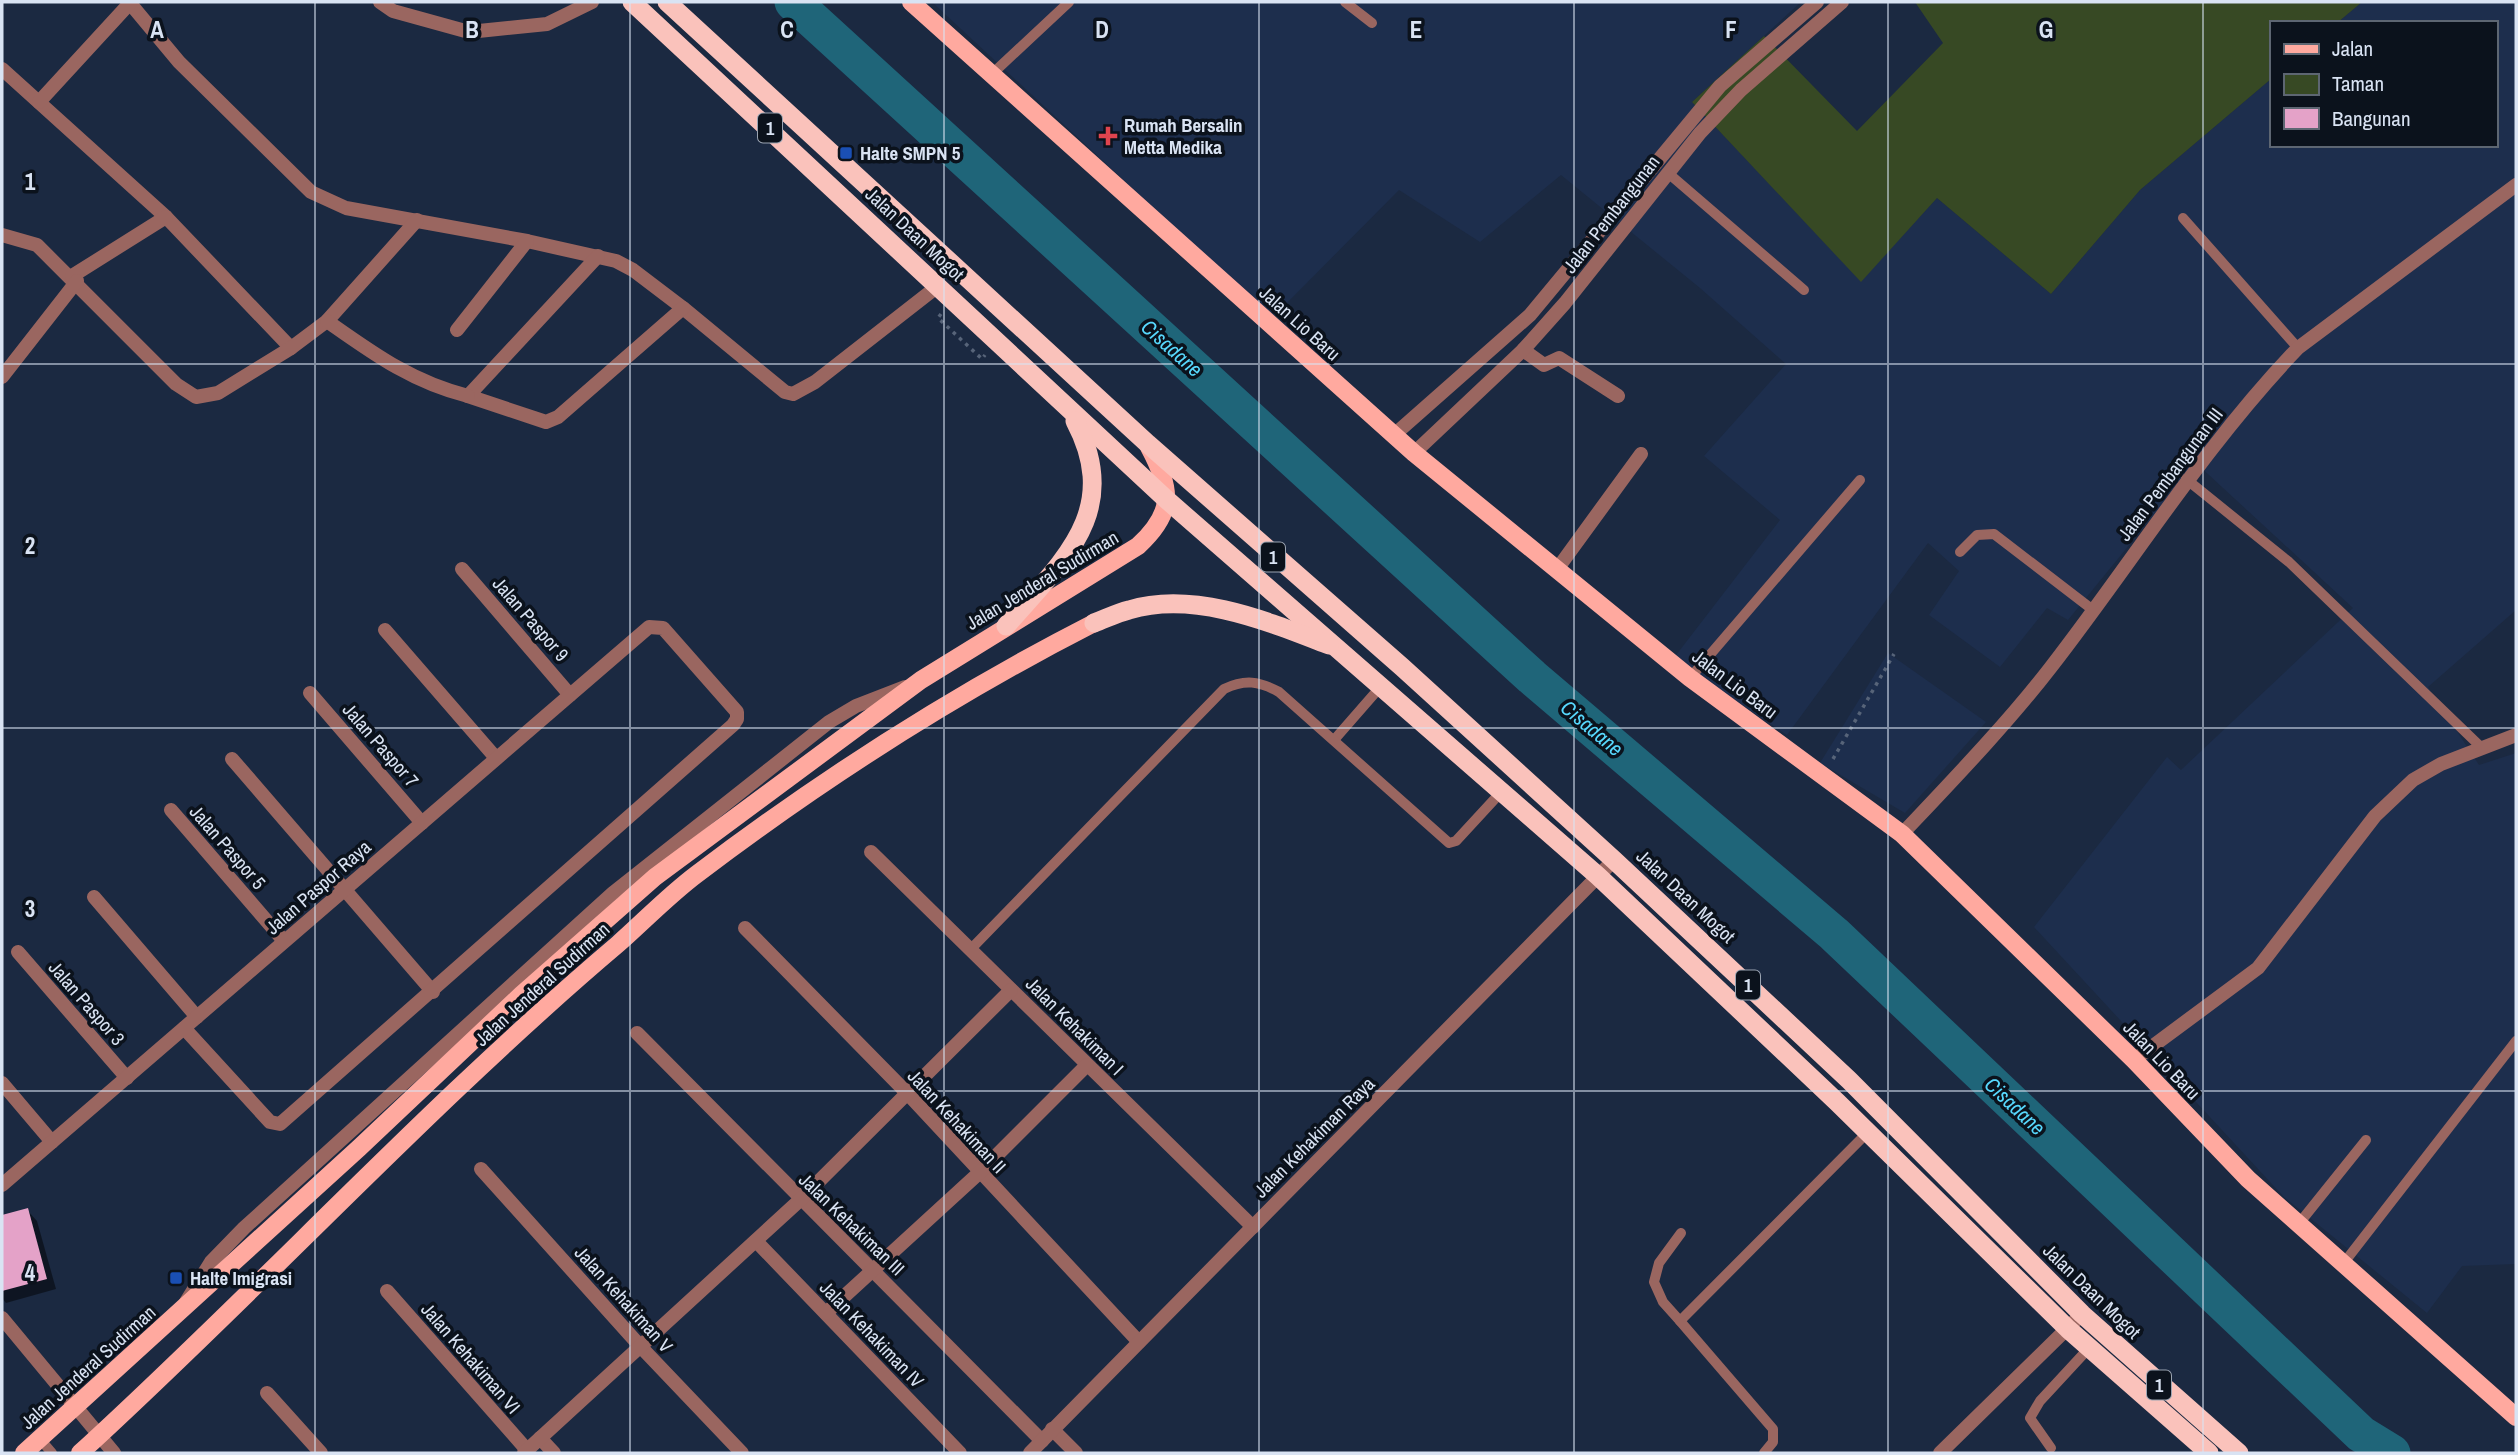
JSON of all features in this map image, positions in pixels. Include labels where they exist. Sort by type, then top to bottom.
[{"type":"highway","name":"Jalan Daan Mogot","points":[[632,2],[1167,500],[1503,790],[1598,876],[1868,1132],[2075,1321],[2239,1453]]},
{"type":"highway","name":"Jalan Daan Mogot","points":[[667,2],[1147,444],[1402,667],[1614,860],[1849,1080],[2075,1321],[2089,1348],[2209,1453]]},
{"type":"highway","points":[[1006,626],[1065,558],[1079,538],[1090,511],[1094,466],[1089,446],[1068,407]]},
{"type":"highway","points":[[1094,623],[1130,609],[1181,606],[1261,619],[1343,651]]},
{"type":"main road","name":"Jalan Lio Baru","points":[[911,2],[1414,453],[1690,678],[1902,834],[2134,1060],[2248,1180],[2516,1417]]},
{"type":"main road","name":"Jalan Daan Mogot","points":[[1147,444],[1160,468],[1167,500]]},
{"type":"main road","name":"Jalan Jenderal Sudirman","points":[[24,1453],[181,1312],[521,995],[655,877],[921,680],[1138,547],[1161,521],[1167,500]]},
{"type":"main road","name":"Jalan Jenderal Sudirman","points":[[80,1453],[534,1017],[695,875],[816,789],[943,708],[1015,665],[1094,623]]},
{"type":"street","points":[[39,102],[130,2],[178,62],[311,192],[346,208],[598,256],[634,270],[778,386],[793,394],[803,390],[934,282]]},
{"type":"street","points":[[380,2],[393,11],[469,32],[547,24],[592,2]]},
{"type":"street","name":"Jalan Pembangunan","points":[[1394,435],[1530,314],[1720,86],[1817,2]]},
{"type":"street","name":"Jalan Pembangunan","points":[[1414,453],[1523,350],[1565,303],[1700,133],[1741,90],[1842,2]]},
{"type":"street","points":[[2,69],[166,217],[291,348]]},
{"type":"street","name":"Jalan Pembangunan III","points":[[1902,834],[2049,670],[2186,480],[2298,348],[2516,185]]},
{"type":"street","points":[[2,377],[74,279],[166,217]]},
{"type":"street","points":[[2,235],[37,245],[74,279],[176,384],[196,397],[218,393],[291,348],[327,321],[417,220]]},
{"type":"street","points":[[457,330],[527,241]]},
{"type":"street","points":[[468,396],[598,256]]},
{"type":"street","points":[[327,321],[421,382],[546,422],[558,417],[683,308]]},
{"type":"street","points":[[1523,350],[1544,365],[1559,358],[1618,396]]},
{"type":"street","points":[[1558,568],[1641,454]]},
{"type":"street","name":"Jalan Paspor 9","points":[[462,569],[570,695]]},
{"type":"street","name":"Jalan Paspor Raya","points":[[2,1185],[649,627],[663,628],[737,712],[737,719],[433,992]]},
{"type":"street","points":[[385,630],[496,758]]},
{"type":"street","name":"Jalan Paspor 7","points":[[310,693],[422,823]]},
{"type":"street","points":[[2134,1060],[2258,968],[2375,816],[2413,780],[2441,764],[2516,735]]},
{"type":"street","points":[[184,1028],[275,1125],[433,992],[232,759]]},
{"type":"street","name":"Jalan Paspor 5","points":[[171,810],[284,941]]},
{"type":"street","name":"Jalan Kehakiman I","points":[[871,852],[1253,1227]]},
{"type":"street","name":"Jalan Kehakiman Raya","points":[[1042,1441],[1614,860]]},
{"type":"street","points":[[94,897],[197,1017]]},
{"type":"street","name":"Jalan Kehakiman II","points":[[745,928],[908,1094],[1139,1342]]},
{"type":"street","name":"Jalan Paspor 3","points":[[18,953],[127,1078]]},
{"type":"street","points":[[525,1452],[800,1200],[1011,990]]},
{"type":"street","name":"Jalan Kehakiman III","points":[[637,1032],[800,1200],[1042,1441]]},
{"type":"street","points":[[826,1313],[874,1272],[979,1173],[1087,1065]]},
{"type":"street","points":[[2,1083],[52,1142]]},
{"type":"street","name":"Jalan Kehakiman V","points":[[481,1168],[640,1346],[742,1453]]},
{"type":"street","name":"Jalan Kehakiman IV","points":[[756,1241],[960,1453]]},
{"type":"street","name":"Jalan Kehakiman VI","points":[[387,1290],[525,1452]]},
{"type":"street","points":[[2,1318],[114,1453]]},
{"type":"street","points":[[1941,1453],[2075,1321]]},
{"type":"street","points":[[267,1394],[321,1453]]},
{"type":"street","points":[[1052,1429],[1076,1453]]},
{"type":"street","points":[[540,1438],[554,1453]]},
{"type":"street","points":[[1030,1453],[1042,1441]]},
{"type":"lane","points":[[992,74],[1069,2]]},
{"type":"lane","points":[[1345,2],[1372,23]]},
{"type":"lane","points":[[1668,173],[1804,290]]},
{"type":"lane","points":[[2183,218],[2298,348]]},
{"type":"lane","points":[[1690,678],[1860,480]]},
{"type":"lane","points":[[2186,480],[2289,562],[2482,748]]},
{"type":"lane","points":[[1960,552],[1977,535],[1994,534],[2093,610]]},
{"type":"lane","points":[[971,950],[1224,689],[1247,681],[1269,686],[1279,692],[1449,843],[1456,841],[1503,790]]},
{"type":"lane","points":[[1334,740],[1382,685]]},
{"type":"lane","points":[[2343,1264],[2516,1041]]},
{"type":"lane","points":[[1680,1321],[1868,1132]]},
{"type":"lane","points":[[2297,1226],[2366,1140]]},
{"type":"lane","points":[[1681,1233],[1659,1263],[1654,1282],[1663,1302],[1773,1429],[1773,1442],[1763,1453]]},
{"type":"lane","points":[[2051,1448],[2029,1418],[2040,1401],[2089,1348]]},
{"type":"lane","points":[[40,1439],[52,1453]]},
{"type":"path","points":[[1836,754],[1894,654]]},
{"type":"shaded area","points":[[932,2],[1801,2],[1692,102],[1861,281],[1937,198],[2051,294],[2140,190],[2270,80],[2270,147],[2497,147],[2497,21],[2339,21],[2362,2],[2516,2],[2516,610],[2428,687],[2479,765],[2516,753],[2516,1264],[2462,1266],[2427,1313],[2284,1197],[2034,927],[2167,757],[2181,770],[2353,608],[2196,463],[2068,620],[2047,608],[2000,667],[1929,615],[1959,571],[1928,543],[1787,735],[1673,659],[1780,520],[1704,456],[1786,364],[1700,288],[1561,175],[1480,242],[1399,190],[1272,318]]},
{"type":"shaded area","points":[[1888,653],[1986,722],[1905,813],[1820,763]]},
{"type":"green space","points":[[1915,2],[2362,2],[2339,21],[2270,21],[2270,80],[2140,190],[2051,294],[1937,198],[1861,282],[1692,102],[1764,36],[1857,131],[1943,43]]},
{"type":"building","points":[[28,1208],[47,1279],[2,1291],[2,1215]]},
{"type":"waterway","name":"Cisadane","points":[[793,2],[1532,677],[1834,934],[2361,1434],[2392,1453]]},
{"type":"place","name":"Rumah Bersalin Metta Medika","points":[[1108,136]]},
{"type":"place","name":"Halte SMPN 5","points":[[846,153]]},
{"type":"place","name":"Halte Imigrasi","points":[[176,1278]]}]
